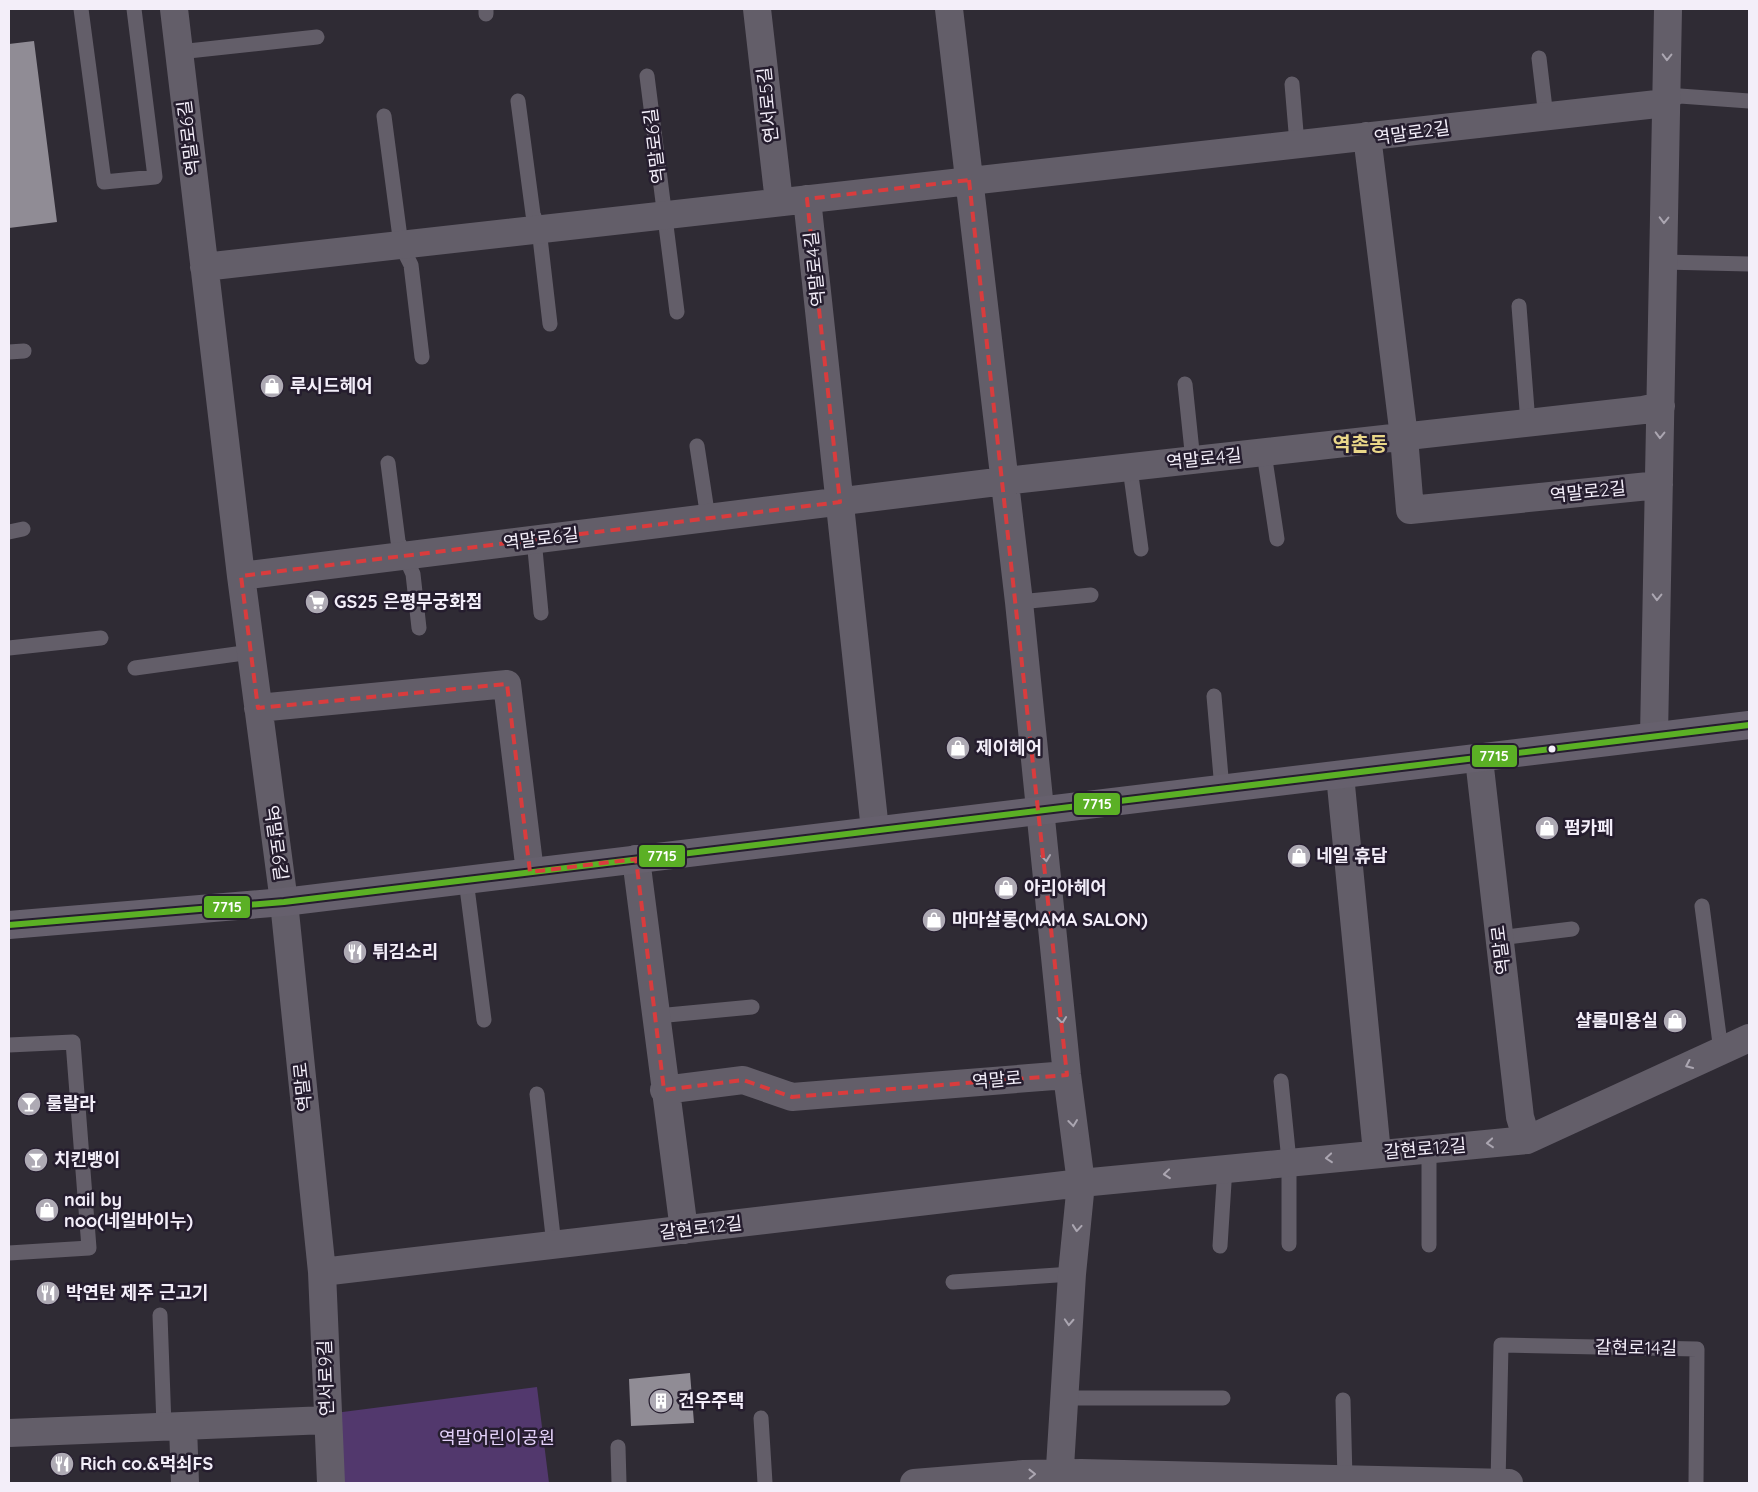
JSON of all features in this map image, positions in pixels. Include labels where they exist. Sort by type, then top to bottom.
[{"type":"street","name":"역말로6길","points":[[174,9],[241,576],[284,902]]},
{"type":"street","name":"연서로5길","points":[[757,9],[778,202]]},
{"type":"street","points":[[949,9],[1019,602],[1067,1075],[1081,1183],[1072,1274],[1059,1478]]},
{"type":"street","points":[[1654,736],[1668,9]]},
{"type":"street","name":"역말로2길","points":[[1659,484],[1410,510],[1404,437],[1366,136],[1666,103]]},
{"type":"street","points":[[204,267],[1366,136]]},
{"type":"street","name":"역말로4길","points":[[807,199],[875,830]]},
{"type":"street","points":[[1404,437],[1643,410],[1661,406]]},
{"type":"street","name":"역말로4길","points":[[840,502],[1004,481],[1404,437]]},
{"type":"street","name":"역말로6길","points":[[241,576],[840,502]]},
{"type":"street","points":[[258,708],[507,684],[530,872]]},
{"type":"street","points":[[9,925],[284,902],[1749,725]]},
{"type":"street","name":"역말로","points":[[1479,759],[1520,1117],[1526,1140]]},
{"type":"street","points":[[1340,775],[1377,1153]]},
{"type":"street","points":[[636,858],[657,1016],[664,1090],[684,1230]]},
{"type":"street","name":"역말로","points":[[284,902],[322,1272]]},
{"type":"street","name":"갈현로12길","points":[[322,1272],[1081,1183],[1526,1140],[1749,1038]]},
{"type":"street","name":"역말로","points":[[664,1090],[743,1080],[792,1097],[1067,1075]]},
{"type":"street","name":"연서로9길","points":[[322,1272],[331,1483]]},
{"type":"street","points":[[9,1433],[327,1420]]},
{"type":"street","points":[[173,1426],[185,1483]]},
{"type":"street","points":[[914,1483],[1024,1474],[1059,1478],[1345,1479],[1509,1483]]},
{"type":"lane","points":[[81,9],[104,182],[155,177],[134,9]]},
{"type":"lane","points":[[179,52],[316,37]]},
{"type":"lane","points":[[1539,58],[1546,117]]},
{"type":"lane","name":"역말로6길","points":[[647,76],[677,312]]},
{"type":"lane","points":[[1292,84],[1297,144]]},
{"type":"lane","points":[[1666,103],[1680,96],[1749,101]]},
{"type":"lane","points":[[518,101],[533,214],[539,229],[550,324]]},
{"type":"lane","points":[[384,116],[401,245],[411,265],[422,357]]},
{"type":"lane","points":[[1663,262],[1749,264]]},
{"type":"lane","points":[[1519,306],[1528,423]]},
{"type":"lane","points":[[1185,384],[1193,461]]},
{"type":"lane","points":[[697,446],[708,518]]},
{"type":"lane","points":[[1264,453],[1277,539]]},
{"type":"lane","points":[[388,463],[398,541],[403,556],[413,574],[419,628]]},
{"type":"lane","points":[[1130,468],[1141,549]]},
{"type":"lane","points":[[534,540],[541,613]]},
{"type":"lane","points":[[1019,602],[1091,595]]},
{"type":"lane","points":[[9,648],[101,638]]},
{"type":"lane","points":[[135,668],[251,652]]},
{"type":"lane","points":[[1214,696],[1222,789]]},
{"type":"lane","points":[[466,880],[484,1020]]},
{"type":"lane","points":[[1702,906],[1721,1051]]},
{"type":"lane","points":[[1499,938],[1572,928]]},
{"type":"lane","points":[[657,1016],[752,1007]]},
{"type":"lane","points":[[9,1045],[73,1042],[89,1248],[9,1253]]},
{"type":"lane","points":[[1281,1081],[1289,1162],[1289,1244]]},
{"type":"lane","points":[[537,1094],[554,1245]]},
{"type":"lane","points":[[1429,1149],[1430,1245]]},
{"type":"lane","points":[[1220,1246],[1225,1168]]},
{"type":"lane","points":[[953,1282],[1072,1274]]},
{"type":"lane","points":[[160,1315],[173,1426]]},
{"type":"lane","name":"갈현로14길","points":[[1498,1483],[1501,1345],[1697,1349],[1696,1483]]},
{"type":"lane","points":[[1065,1398],[1223,1398]]},
{"type":"lane","points":[[1343,1400],[1345,1479]]},
{"type":"lane","points":[[761,1418],[765,1483]]},
{"type":"lane","points":[[618,1447],[619,1483]]},
{"type":"highlighted area","points":[[969,180],[1067,1075],[792,1097],[743,1080],[664,1090],[636,859],[530,872],[507,684],[258,708],[241,576],[840,502],[807,199]]},
{"type":"green space","name":"역말어린이공원","points":[[537,1387],[549,1483],[331,1483],[327,1414]]},
{"type":"building","points":[[34,41],[57,222],[9,228],[9,44]]},
{"type":"building","name":"건우주택","points":[[690,1373],[694,1423],[631,1426],[629,1379]]},
{"type":"transit line","name":"7715","points":[[9,925],[284,902],[1749,725]]},
{"type":"place","name":"루시드헤어","points":[[272,386]]},
{"type":"place","name":"GS25 은평무궁화점","points":[[317,602]]},
{"type":"place","name":"제이헤어","points":[[958,748]]},
{"type":"place","name":"펌카페","points":[[1547,828]]},
{"type":"place","name":"네일 휴담","points":[[1299,856]]},
{"type":"place","name":"아리아헤어","points":[[1006,888]]},
{"type":"place","name":"마마살롱(MAMA SALON)","points":[[934,920]]},
{"type":"place","name":"튀김소리","points":[[355,952]]},
{"type":"place","name":"샬롬미용실","points":[[1675,1021]]},
{"type":"place","name":"룰랄라","points":[[29,1104]]},
{"type":"place","name":"치킨뱅이","points":[[36,1160]]},
{"type":"place","name":"nail by noo(네일바이누)","points":[[47,1210]]},
{"type":"place","name":"박연탄 제주 근고기","points":[[48,1293]]},
{"type":"place","name":"건우주택","points":[[661,1401]]},
{"type":"place","name":"Rich co.&먹쇠FS","points":[[62,1464]]},
{"type":"district","name":"역촌동","points":[[1360,444]]}]
